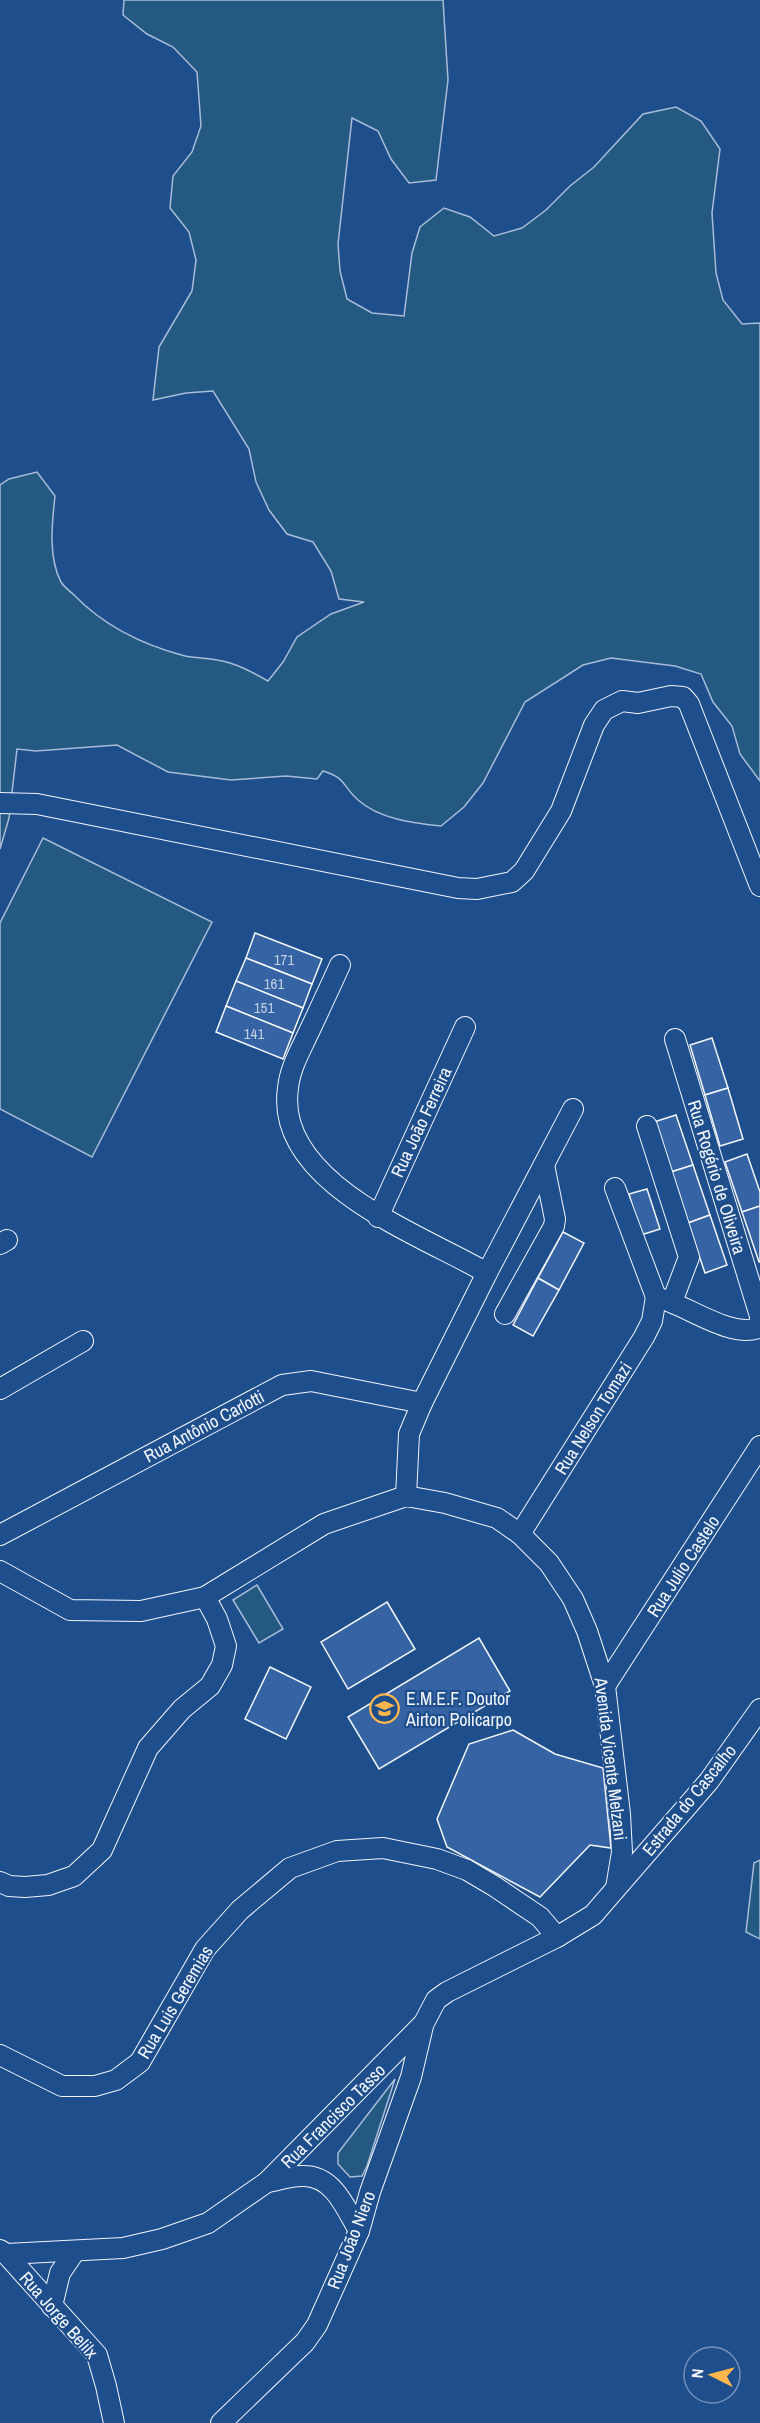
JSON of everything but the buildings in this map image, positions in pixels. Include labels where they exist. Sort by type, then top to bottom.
[{"type":"street","points":[[0,802],[37,804],[458,888],[477,889],[512,882],[524,871],[561,811],[594,725],[604,710],[622,701],[638,703],[671,696],[683,697],[689,704],[760,886]]},
{"type":"street","points":[[340,965],[292,1069],[287,1089],[289,1115],[294,1135],[303,1152],[317,1169],[378,1217],[487,1273]]},
{"type":"street","name":"Rua João Ferreira","points":[[378,1217],[465,1028]]},
{"type":"street","name":"Rua Rogério de Oliveira","points":[[675,1039],[760,1316]]},
{"type":"street","points":[[406,1496],[409,1434],[422,1403],[573,1109]]},
{"type":"street","name":"Rua Nelson Tomazi","points":[[520,1534],[644,1337],[688,1257],[647,1126]]},
{"type":"street","points":[[505,1314],[554,1226],[555,1219],[544,1165]]},
{"type":"street","points":[[615,1188],[664,1300],[732,1329],[748,1332],[758,1328],[760,1321]]},
{"type":"street","points":[[0,1389],[83,1341]]},
{"type":"street","name":"Rua Antônio Carlotti","points":[[0,1535],[282,1385],[311,1381],[422,1403]]},
{"type":"street","name":"Rua Julio Castelo","points":[[605,1686],[760,1446]]},
{"type":"street","name":"Avenida Vicente Melzani","points":[[0,1571],[70,1610],[141,1611],[205,1597],[324,1524],[406,1496],[445,1503],[497,1518],[520,1534],[549,1563],[573,1599],[605,1686],[620,1814],[622,1852],[616,1888]]},
{"type":"street","points":[[0,1882],[9,1886],[48,1885],[74,1876],[102,1850],[148,1748],[182,1709],[210,1686],[222,1665],[226,1646],[217,1619],[205,1597]]},
{"type":"street","name":"Estrada do Cascalho","points":[[616,1888],[709,1781],[760,1709]]},
{"type":"street","name":"Rua Luis Geremias","points":[[0,2055],[62,2086],[95,2086],[116,2080],[140,2062],[205,1949],[240,1910],[290,1868],[337,1851],[383,1848],[447,1862],[476,1875],[521,1904],[540,1917],[557,1937]]},
{"type":"street","name":"Rua Francisco Tasso","points":[[3,2252],[123,2248],[162,2239],[208,2223],[267,2182],[424,2023],[436,2000],[447,1992],[557,1937],[593,1915],[616,1888]]},
{"type":"street","name":"Rua João Niero","points":[[221,2423],[312,2335],[359,2231],[370,2192],[411,2077],[424,2023]]},
{"type":"street","points":[[267,2182],[305,2175],[322,2180],[336,2192],[359,2231]]},
{"type":"street","points":[[52,2306],[60,2273],[75,2251]]},
{"type":"street","name":"Rua Jorge Belilx","points":[[3,2252],[97,2355],[103,2371],[114,2423]]},
{"type":"shaded area","points":[[124,0],[443,0],[448,80],[436,180],[409,183],[391,159],[378,131],[352,118],[338,244],[340,271],[347,299],[372,313],[404,316],[412,253],[420,227],[444,208],[470,217],[494,236],[522,228],[594,167],[643,114],[676,107],[701,121],[720,149],[712,213],[716,273],[723,300],[742,324],[760,323],[760,781],[740,754],[732,726],[713,702],[701,674],[675,666],[611,658],[583,665],[525,702],[483,783],[464,807],[441,826],[408,821],[376,812],[358,800],[341,780],[323,771],[317,779],[286,776],[231,780],[168,772],[117,745],[36,751],[17,749],[9,818],[0,849],[0,485],[9,479],[37,472],[55,496],[52,528],[53,551],[54,562],[62,584],[112,625],[169,652],[231,663],[268,681],[283,662],[297,637],[331,614],[364,602],[339,599],[331,571],[313,542],[287,534],[269,510],[256,482],[249,449],[213,391],[186,393],[153,400],[159,347],[192,291],[196,260],[189,232],[170,208],[173,176],[192,152],[201,126],[197,72],[173,47],[147,34],[123,15]]},
{"type":"shaded area","points":[[43,838],[212,922],[92,1157],[0,1109],[0,923]]},
{"type":"shaded area","points":[[257,1585],[283,1629],[259,1643],[233,1600]]},
{"type":"shaded area","points":[[760,1860],[760,1939],[746,1932],[754,1863]]},
{"type":"shaded area","points":[[395,2079],[367,2166],[362,2176],[350,2177],[338,2164],[338,2153]]},
{"type":"place","name":"E.M.E.F. Doutor Airton Policarpo","points":[[385,1708]]}]
